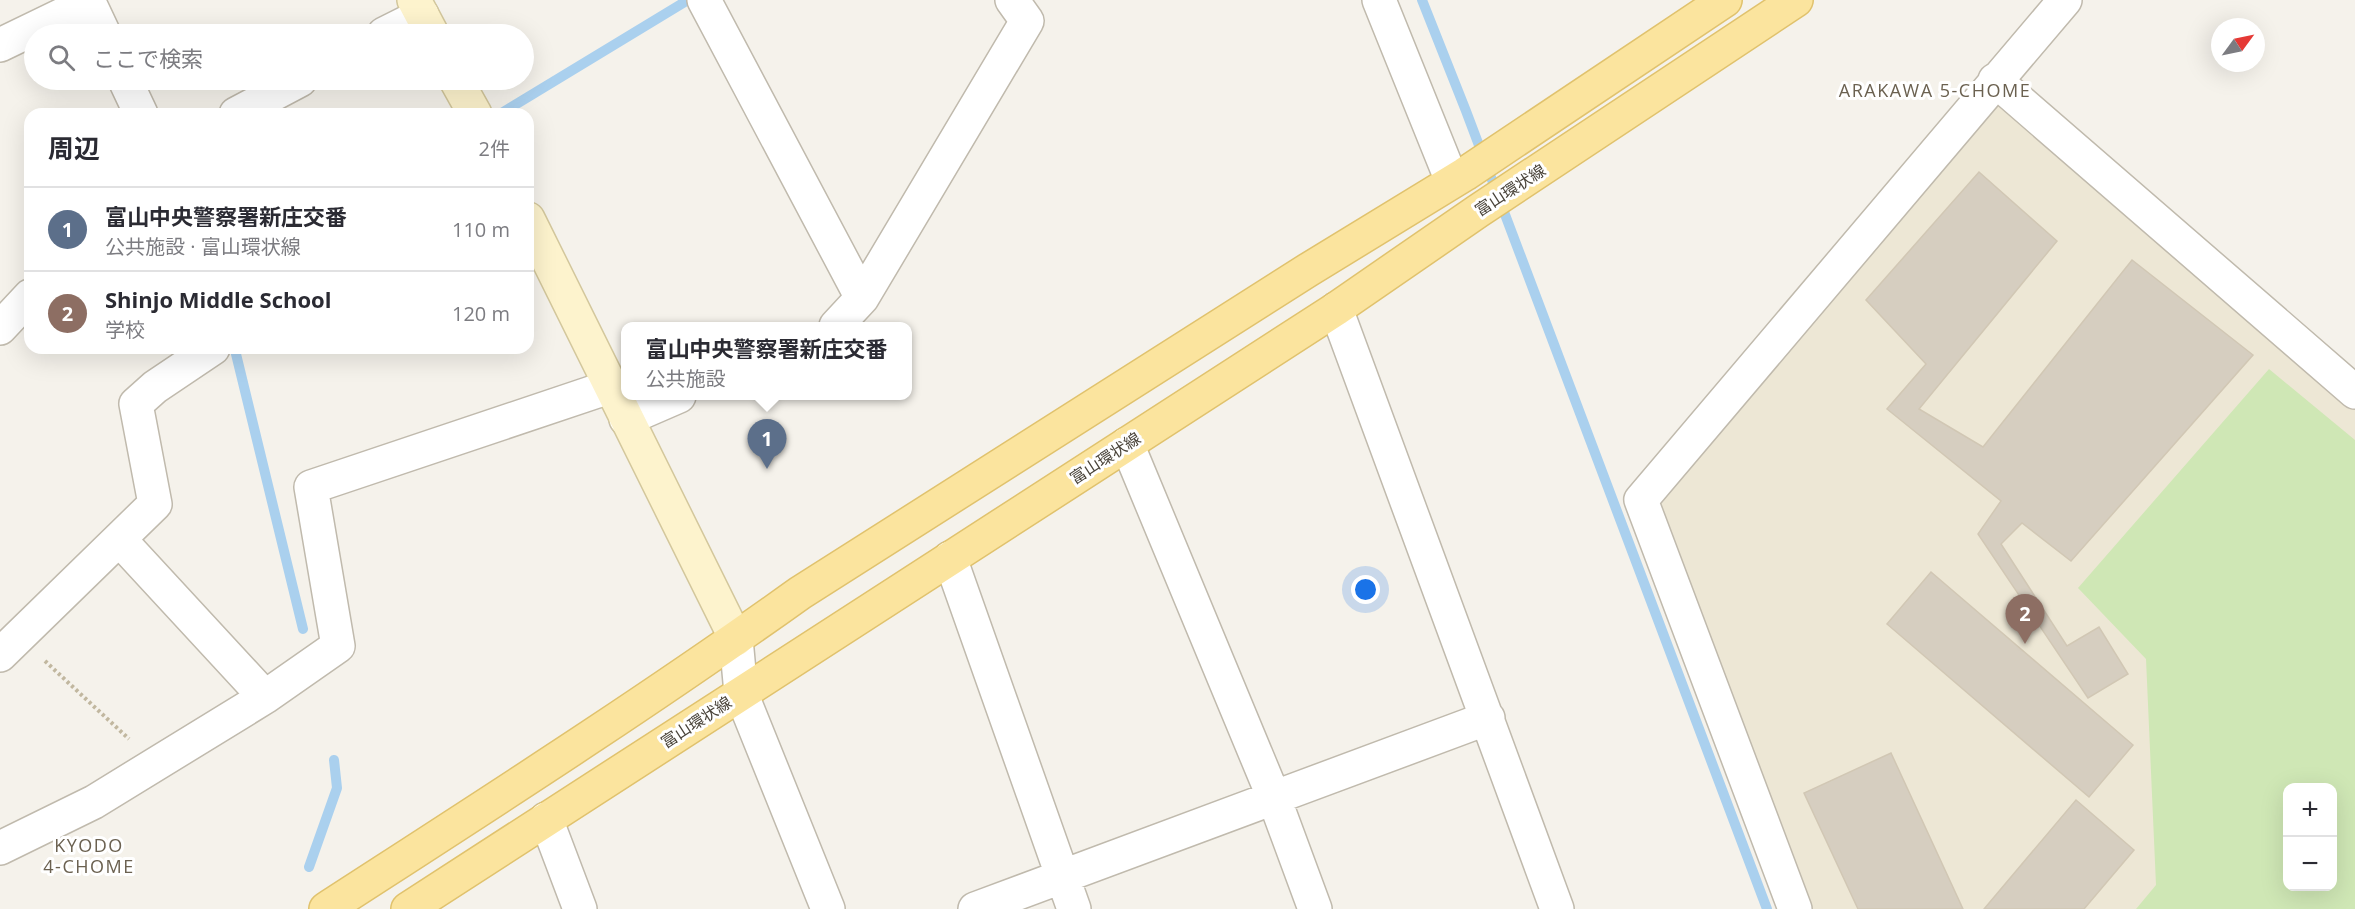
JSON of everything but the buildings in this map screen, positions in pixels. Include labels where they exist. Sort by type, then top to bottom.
[{"type":"main road","points":[[326,909],[528,779],[736,639],[800,593],[1458,177],[1725,0]]},
{"type":"main road","name":"富山環状線","points":[[408,909],[1336,309],[1796,0]]},
{"type":"street","points":[[704,0],[862,298]]},
{"type":"street","points":[[840,322],[862,298],[1027,21],[1012,0]]},
{"type":"street","points":[[1379,0],[1458,177]]},
{"type":"street","points":[[1795,909],[1641,500],[2064,0]]},
{"type":"street","points":[[42,24],[88,1],[99,24]]},
{"type":"street","points":[[406,24],[423,16]]},
{"type":"street","points":[[0,45],[24,33]]},
{"type":"street","points":[[1995,80],[2355,392]]},
{"type":"street","points":[[130,90],[138,108]]},
{"type":"street","points":[[247,108],[281,90]]},
{"type":"street","points":[[462,90],[472,108]]},
{"type":"street","points":[[534,231],[736,639],[741,693],[828,909]]},
{"type":"street","points":[[0,328],[24,302]]},
{"type":"street","points":[[1336,309],[1557,909]]},
{"type":"street","points":[[0,655],[155,504],[136,404],[155,387],[204,354]]},
{"type":"street","points":[[0,848],[94,802],[265,697],[338,646],[311,487],[612,386]]},
{"type":"street","points":[[626,419],[670,400]]},
{"type":"street","points":[[1127,444],[1274,798],[1315,909]]},
{"type":"street","points":[[119,539],[265,697]]},
{"type":"street","points":[[950,558],[1074,909]]},
{"type":"street","points":[[975,909],[1488,718]]},
{"type":"street","points":[[546,819],[580,909]]},
{"type":"path","points":[[37,654],[156,764]]},
{"type":"shaded area","points":[[1993,93],[2355,396],[2355,909],[1795,909],[1641,500]]},
{"type":"green space","points":[[2269,369],[2355,440],[2355,909],[2136,909],[2156,885],[2146,659],[2078,588]]},
{"type":"waterway","points":[[510,108],[688,0]]},
{"type":"waterway","points":[[1422,0],[1767,909]]},
{"type":"waterway","points":[[236,354],[303,629]]},
{"type":"waterway","points":[[309,867],[337,788],[334,760]]},
{"type":"place","name":"富山中央警察署新庄交番","points":[[767,469]]},
{"type":"place","name":"Shinjo Middle School","points":[[2025,644]]},
{"type":"district","name":"ARAKAWA 5-CHOME","points":[[1935,91]]},
{"type":"district","name":"KYODO 4-CHOME","points":[[89,856]]}]
